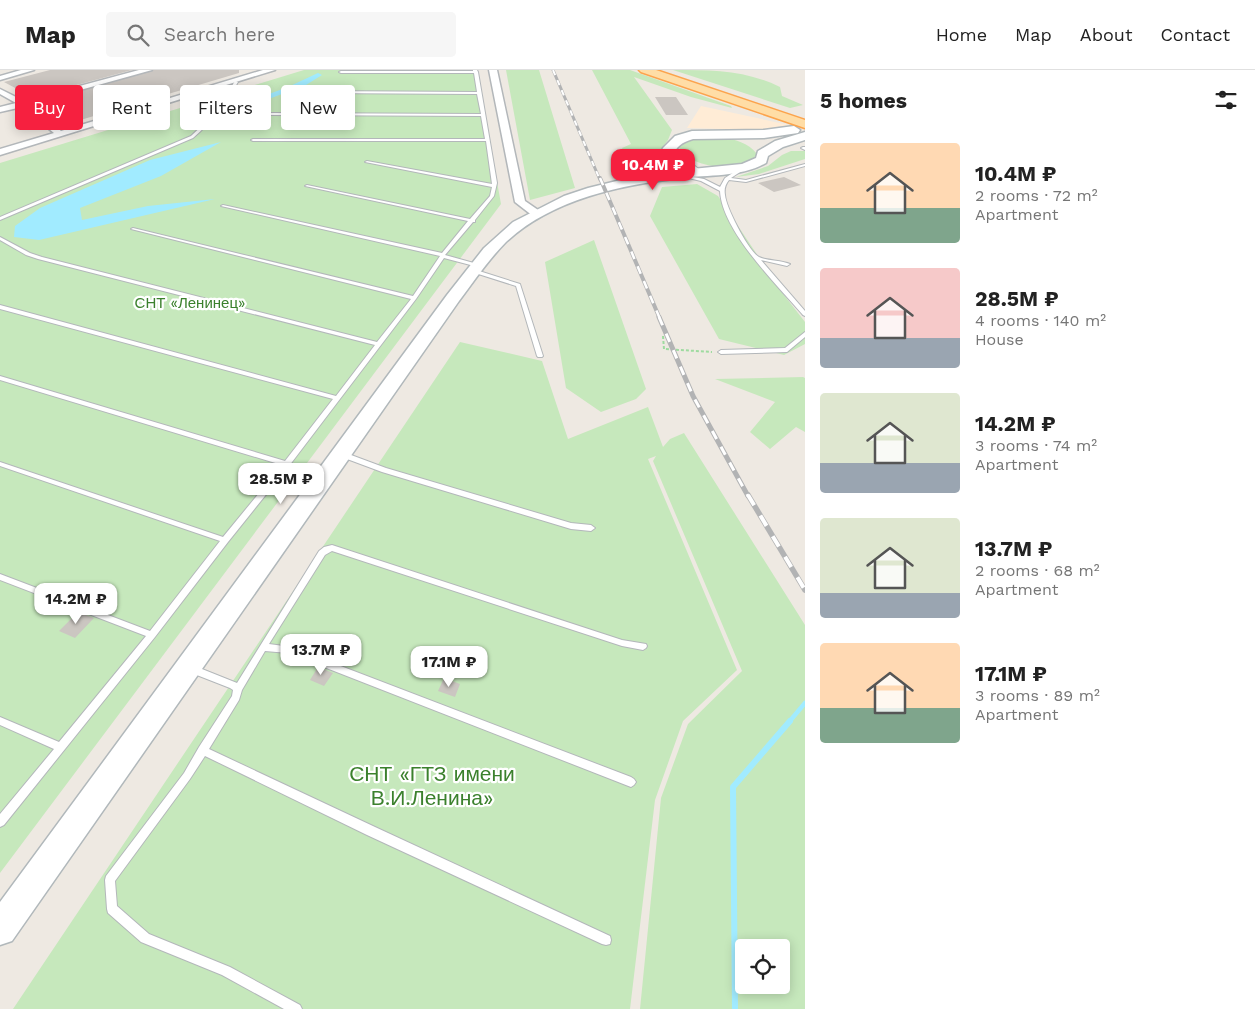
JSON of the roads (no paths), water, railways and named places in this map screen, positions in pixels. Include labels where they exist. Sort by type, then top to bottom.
[{"type":"main road","points":[[645,70],[795,117]]},
{"type":"main road","points":[[661,70],[795,117],[805,126]]},
{"type":"main road","points":[[0,929],[341,454],[495,244],[518,225],[567,199],[655,172],[662,166],[668,151],[679,139],[692,135],[764,134],[805,126]]},
{"type":"main road","points":[[720,134],[748,142],[759,149],[762,157]]},
{"type":"main road","points":[[674,144],[676,152],[682,157],[706,166],[734,172]]},
{"type":"main road","points":[[637,179],[664,174],[734,172],[755,164],[762,157],[804,145]]},
{"type":"street","points":[[0,78],[30,70]]},
{"type":"street","points":[[83,88],[148,70]]},
{"type":"street","points":[[0,152],[271,70]]},
{"type":"street","points":[[493,70],[520,202],[537,214]]},
{"type":"street","points":[[0,91],[15,99]]},
{"type":"street","points":[[0,110],[15,106]]},
{"type":"street","points":[[55,130],[60,134]]},
{"type":"lane","points":[[0,822],[152,635],[414,298],[442,256],[492,196],[496,183],[476,71],[341,72]]},
{"type":"lane","points":[[0,219],[192,137],[209,123],[236,82]]},
{"type":"lane","points":[[355,92],[479,93]]},
{"type":"lane","points":[[271,114],[483,116]]},
{"type":"lane","points":[[253,140],[488,140]]},
{"type":"lane","points":[[682,157],[722,190],[727,208],[740,235],[805,314]]},
{"type":"lane","points":[[366,162],[494,186]]},
{"type":"lane","points":[[722,190],[734,172],[746,181],[805,165]]},
{"type":"lane","points":[[664,174],[694,178],[715,185]]},
{"type":"lane","points":[[307,186],[473,221]]},
{"type":"lane","points":[[223,206],[442,256],[518,284],[540,356]]},
{"type":"lane","points":[[133,229],[414,298]]},
{"type":"lane","points":[[0,238],[28,254],[40,258],[378,344]]},
{"type":"lane","points":[[757,258],[787,264]]},
{"type":"lane","points":[[0,307],[337,398]]},
{"type":"lane","points":[[721,352],[787,350],[805,334]]},
{"type":"lane","points":[[0,378],[286,464]]},
{"type":"lane","points":[[341,454],[384,470],[552,520],[591,528]]},
{"type":"lane","points":[[0,464],[224,540]]},
{"type":"lane","points":[[296,1009],[226,971],[145,938],[112,909],[110,880],[187,776],[236,697],[238,689],[263,647],[322,553],[332,548],[622,643],[643,646]]},
{"type":"lane","points":[[0,577],[152,635]]},
{"type":"lane","points":[[263,647],[288,650],[631,782]]},
{"type":"lane","points":[[188,667],[233,685],[238,689]]},
{"type":"lane","points":[[0,722],[60,747]]},
{"type":"lane","points":[[202,750],[606,940]]},
{"type":"water","points":[[318,73],[322,75],[306,85],[292,85]]},
{"type":"water","points":[[281,90],[281,94],[271,98],[271,93]]},
{"type":"water","points":[[221,142],[161,176],[80,208],[82,220],[148,206],[215,199],[39,240],[14,237],[15,226],[40,208],[150,160]]},
{"type":"waterway","points":[[789,722],[805,703]]},
{"type":"waterway","points":[[735,1009],[733,787],[790,721]]},
{"type":"railway","points":[[553,70],[600,180]]},
{"type":"railway","points":[[600,178],[660,319]]},
{"type":"railway","points":[[659,317],[693,396],[748,496]]},
{"type":"railway","points":[[748,495],[805,590]]},
{"type":"park label","name":"СНТ «Ленинец»","points":[[190,303]]},
{"type":"park label","name":"СНТ «ГТЗ имени В.И.Ленина»","points":[[432,785]]}]
